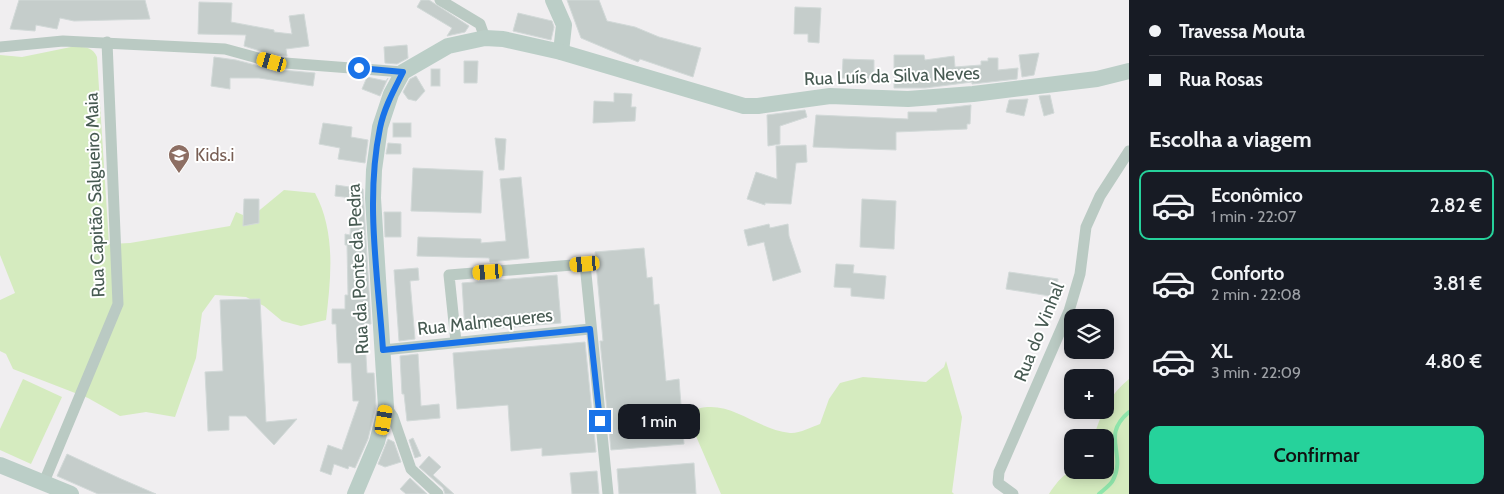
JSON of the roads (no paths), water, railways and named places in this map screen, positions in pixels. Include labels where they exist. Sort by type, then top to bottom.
[{"type":"street","points":[[0,48],[63,41],[225,49],[272,62],[403,72],[448,46],[485,38],[480,24],[440,0]]},
{"type":"street","points":[[553,0],[564,24],[561,52]]},
{"type":"street","name":"Rua Luís da Silva Neves","points":[[485,38],[561,52],[744,106],[758,106],[830,96],[908,99],[972,94],[1097,79],[1129,71]]},
{"type":"street","name":"Rua Capitão Salgueiro Maia","points":[[44,482],[118,304],[107,42]]},
{"type":"street","name":"Rua da Ponte da Pedra","points":[[355,494],[377,442],[386,408],[373,198],[374,170],[380,127],[391,94],[403,72]]},
{"type":"street","name":"Rua do Vinhal","points":[[1013,494],[998,483],[999,472],[1069,311],[1080,274],[1086,227],[1100,196],[1129,151]]},
{"type":"street","points":[[456,342],[449,275],[585,264],[608,494]]},
{"type":"street","name":"Rua Malmequeres","points":[[383,350],[590,329]]},
{"type":"street","points":[[386,408],[393,417],[411,468],[438,494]]},
{"type":"street","points":[[0,465],[71,494]]},
{"type":"waterway","points":[[1099,494],[1109,486],[1117,470],[1116,429],[1129,412]]},
{"type":"place","name":"Kids.i","points":[[179,174]]}]
